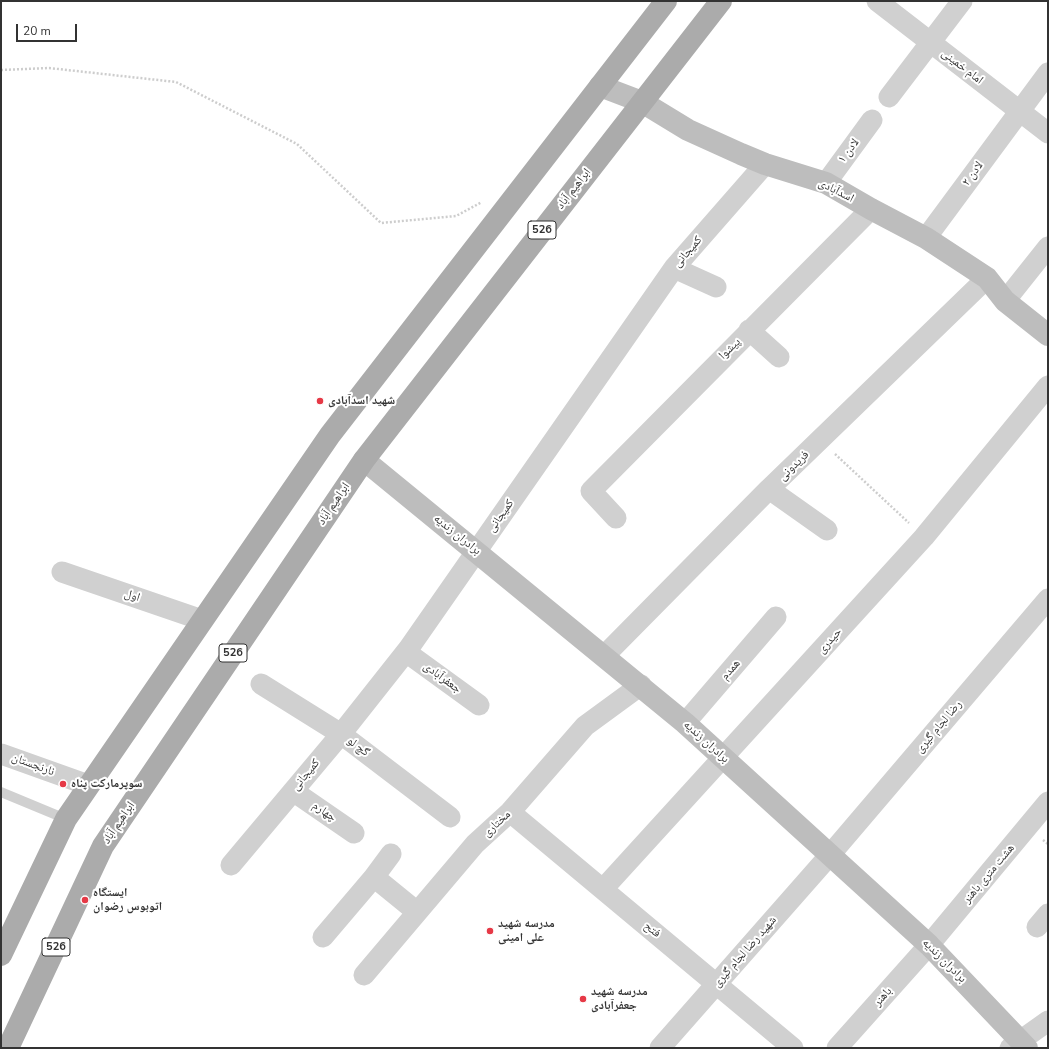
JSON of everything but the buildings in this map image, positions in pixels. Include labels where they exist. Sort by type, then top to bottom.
[{"type":"main road","points":[[1,955],[66,819],[330,435],[666,1]]},
{"type":"main road","name":"ابراهیم آباد","points":[[8,1048],[103,846],[364,460],[721,1]]},
{"type":"street","name":"امام خمینی","points":[[877,1],[1048,133]]},
{"type":"street","points":[[889,98],[962,1]]},
{"type":"street","name":"لادن ۲","points":[[926,238],[1048,73]]},
{"type":"street","name":"اسدآبادی","points":[[600,86],[642,102],[688,130],[765,164],[826,183],[926,238],[987,278],[1005,301],[1048,336]]},
{"type":"street","name":"لادن ۱","points":[[826,183],[872,120]]},
{"type":"street","name":"کمیجانی","points":[[231,865],[341,734],[406,652],[674,268],[765,164]]},
{"type":"street","name":"پیشوا","points":[[616,518],[590,491],[871,209]]},
{"type":"street","points":[[1005,301],[1048,247]]},
{"type":"street","points":[[674,268],[716,287]]},
{"type":"street","name":"فریدونی","points":[[604,656],[769,489],[987,278]]},
{"type":"street","points":[[749,330],[779,357]]},
{"type":"street","name":"حیدری","points":[[603,889],[924,537],[1048,386]]},
{"type":"street","name":"برادران زندیه","points":[[364,460],[477,550],[641,685],[724,757],[829,856],[929,945],[1019,1045]]},
{"type":"street","points":[[769,489],[827,530]]},
{"type":"street","name":"اول","points":[[62,572],[202,620]]},
{"type":"street","name":"رضا لجام گیری","points":[[829,856],[1048,599]]},
{"type":"street","name":"همدم","points":[[685,723],[776,617]]},
{"type":"street","name":"جعفرآبادی","points":[[406,652],[479,705]]},
{"type":"street","name":"گچ لو","points":[[261,684],[341,734],[450,818]]},
{"type":"street","name":"مختاری","points":[[364,975],[475,844],[510,812],[585,726],[641,685]]},
{"type":"street","name":"نارنجستان","points":[[1,754],[88,785]]},
{"type":"street","name":"چهارم","points":[[293,791],[354,834]]},
{"type":"street","name":"هشت متری باهنر","points":[[929,945],[1048,802]]},
{"type":"street","name":"فتح","points":[[510,812],[793,1048]]},
{"type":"street","points":[[323,937],[374,877],[391,854]]},
{"type":"street","name":"شهید رضا لجام گیری","points":[[660,1048],[829,856]]},
{"type":"street","points":[[374,877],[417,912]]},
{"type":"street","name":"باهنر","points":[[837,1048],[929,945]]},
{"type":"street","points":[[1019,1045],[1048,1021]]},
{"type":"lane","points":[[1,792],[66,819]]},
{"type":"path","points":[[1,70],[49,68],[176,82],[297,144],[381,222],[456,216],[483,202]]},
{"type":"path","points":[[820,440],[924,537]]},
{"type":"place","name":"شهید اسدآبادی","points":[[320,401]]},
{"type":"place","name":"سوپرمارکت پناه","points":[[63,784]]},
{"type":"place","name":"ایستگاه اتوبوس رضوان","points":[[85,900]]},
{"type":"place","name":"مدرسه شهید علی امینی","points":[[490,931]]},
{"type":"place","name":"مدرسه شهید جعفرآبادی","points":[[583,999]]}]
